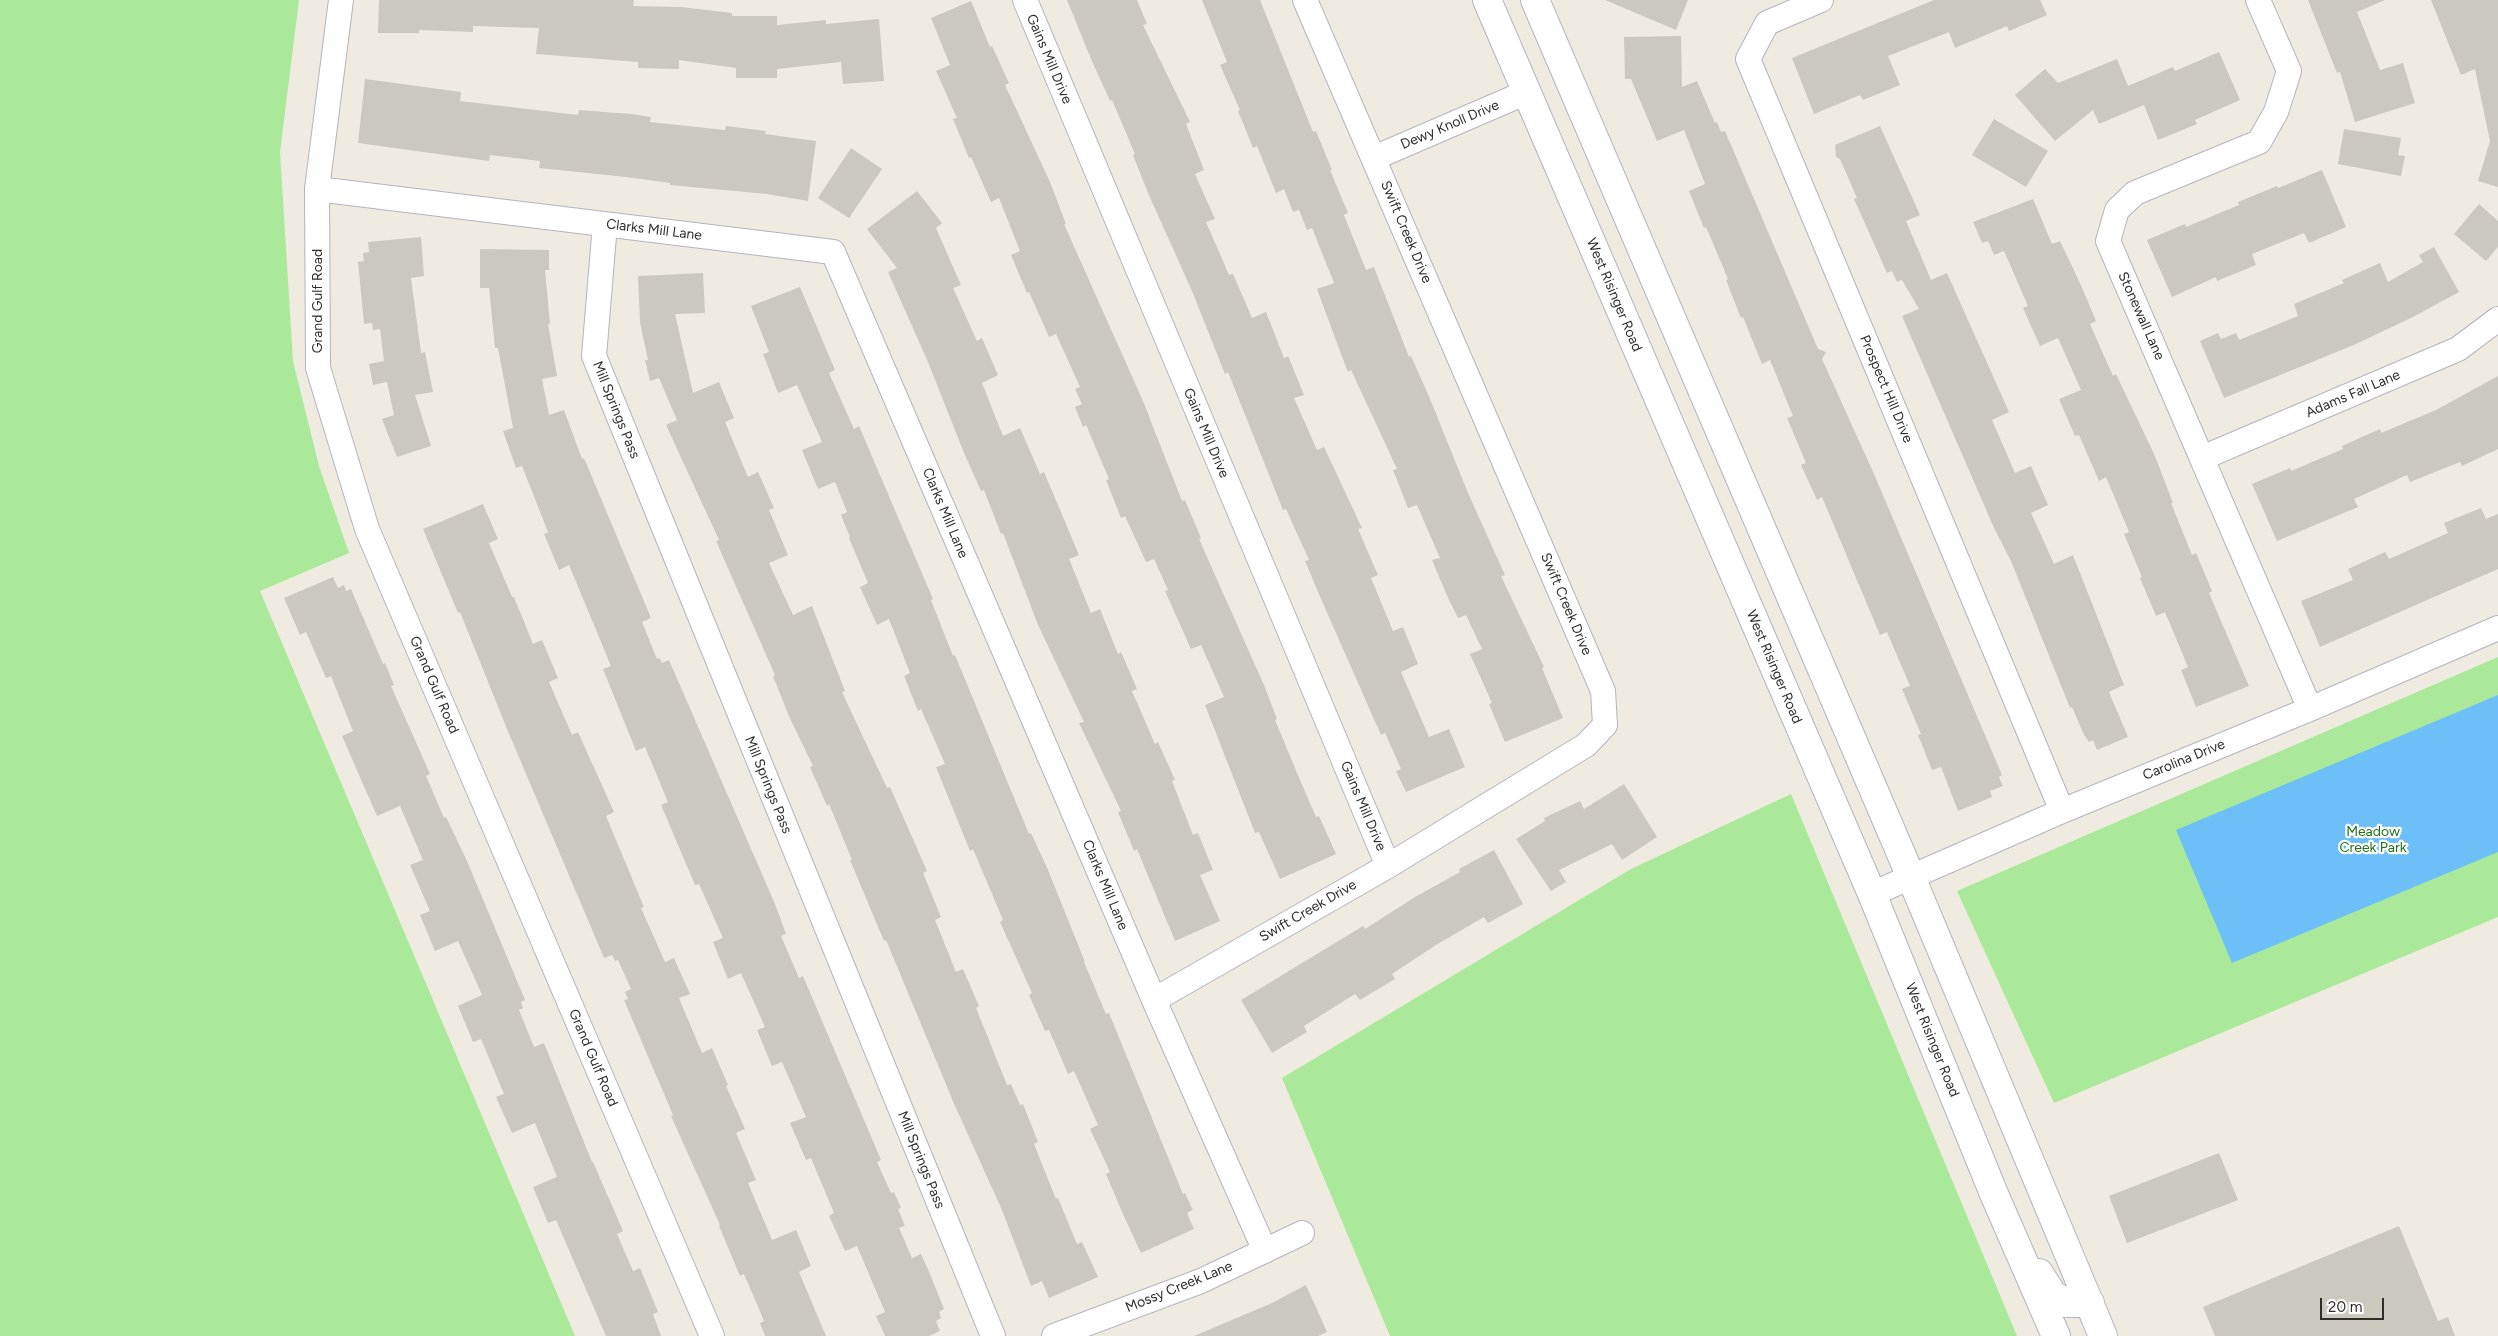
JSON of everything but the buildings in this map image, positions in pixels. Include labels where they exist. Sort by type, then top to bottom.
[{"type":"main road","name":"West Risinger Road","points":[[1488,0],[1872,894],[2056,1336]]},
{"type":"main road","points":[[1535,0],[1911,877],[2104,1336]]},
{"type":"main road","points":[[1969,1130],[1981,1140],[1989,1152],[2036,1269],[2052,1295],[2067,1303],[2090,1303]]},
{"type":"street","name":"Grand Gulf Road","points":[[341,0],[317,189],[318,368],[367,529],[712,1336]]},
{"type":"street","name":"Gains Mill Drive","points":[[1024,0],[1388,866]]},
{"type":"street","name":"Swift Creek Drive","points":[[1154,1000],[1388,866],[1586,745],[1606,725],[1603,692],[1305,0]]},
{"type":"street","name":"Prospect Hill Drive","points":[[1821,0],[1767,23],[1748,59],[2062,811]]},
{"type":"street","name":"Stonewall Lane","points":[[2258,0],[2289,71],[2276,112],[2259,142],[2135,193],[2117,210],[2108,241],[2310,709]]},
{"type":"street","name":"Dewy Knoll Drive","points":[[1374,158],[1527,92]]},
{"type":"street","name":"Clarks Mill Lane","points":[[317,189],[833,252],[1154,1000],[1265,1251]]},
{"type":"street","name":"Mill Springs Pass","points":[[605,224],[594,356],[993,1336]]},
{"type":"street","name":"Adams Fall Lane","points":[[2202,458],[2458,350],[2498,319]]},
{"type":"street","name":"Carolina Drive","points":[[1872,894],[2062,811],[2310,709],[2498,628]]},
{"type":"street","name":"Mossy Creek Lane","points":[[1054,1336],[1201,1282],[1302,1232]]},
{"type":"green space","points":[[0,0],[299,0],[280,152],[293,361],[319,466],[349,553],[260,591],[575,1336],[0,1336]]},
{"type":"green space","name":"Meadow Creek Park","points":[[2498,657],[2498,917],[2054,1103],[1957,891]]},
{"type":"green space","points":[[1791,794],[2017,1336],[1390,1336],[1282,1078],[1631,869]]},
{"type":"water","points":[[2498,695],[2498,852],[2232,963],[2176,830]]}]
